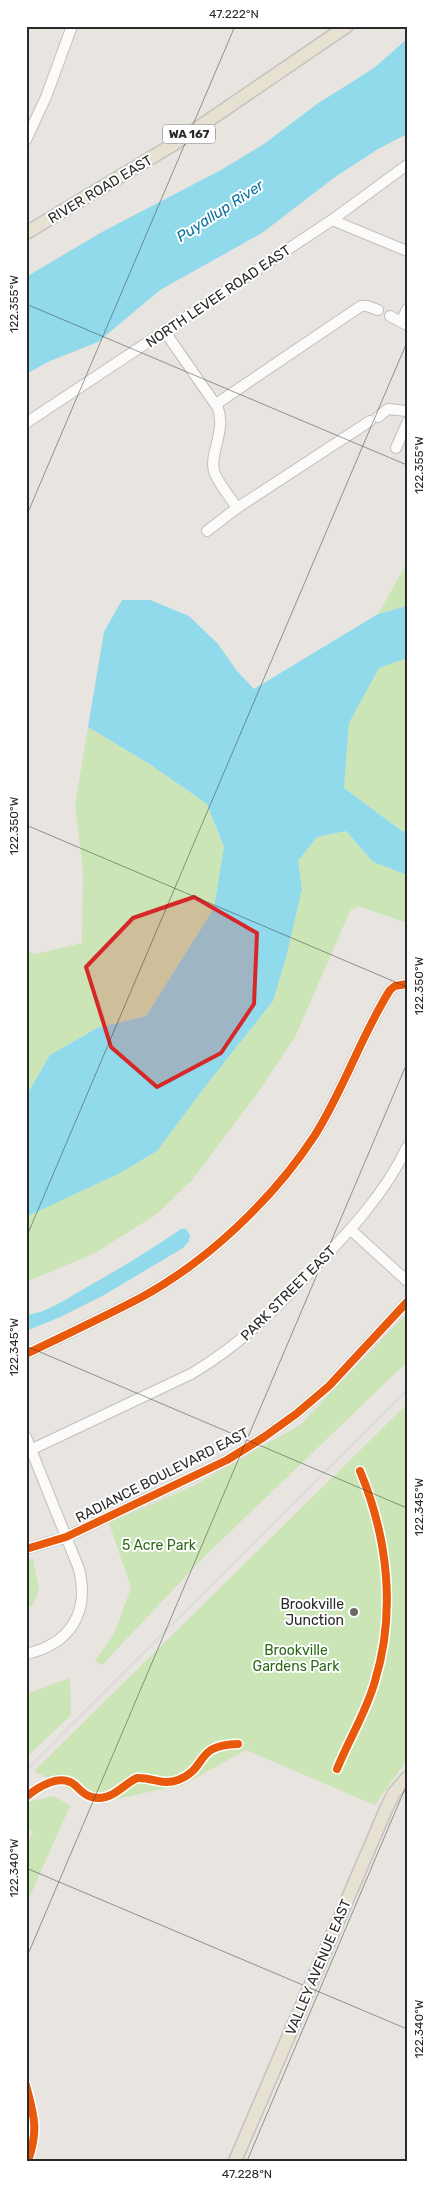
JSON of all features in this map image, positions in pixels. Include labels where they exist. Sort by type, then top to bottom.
[{"type":"main road","name":"RIVER ROAD EAST","points":[[26,233],[174,144],[348,26]]},
{"type":"main road","name":"VALLEY AVENUE EAST","points":[[235,2161],[387,1807],[394,1793],[407,1778]]},
{"type":"street","points":[[26,140],[46,96],[72,26]]},
{"type":"street","name":"NORTH LEVEE ROAD EAST","points":[[26,423],[332,220],[407,165]]},
{"type":"street","points":[[332,220],[407,251]]},
{"type":"street","points":[[216,404],[361,306],[378,310]]},
{"type":"street","points":[[390,316],[404,324],[407,310]]},
{"type":"street","points":[[164,332],[216,404],[222,423],[213,463],[214,472],[237,508]]},
{"type":"street","points":[[207,531],[237,508],[388,410],[407,411]]},
{"type":"street","points":[[396,448],[407,423]]},
{"type":"street","points":[[26,1354],[143,1296],[214,1247],[252,1212],[287,1172],[314,1136],[334,1103],[384,999],[395,986],[407,984]]},
{"type":"street","name":"PARK STREET EAST","points":[[29,1451],[192,1374],[215,1360],[266,1319],[351,1230],[386,1184],[407,1147]]},
{"type":"street","points":[[351,1230],[407,1281]]},
{"type":"street","name":"RADIANCE BOULEVARD EAST","points":[[26,1548],[66,1537],[227,1460],[264,1437],[296,1414],[329,1386],[407,1302]]},
{"type":"street","points":[[26,1437],[29,1451],[82,1579],[82,1602],[78,1615],[63,1638],[46,1648],[26,1654]]},
{"type":"highlighted area","points":[[194,897],[257,933],[254,1004],[221,1053],[157,1087],[111,1047],[86,967],[133,918]]},
{"type":"green space","points":[[407,563],[407,606],[378,614]]},
{"type":"green space","points":[[407,658],[407,832],[402,831],[344,788],[349,723],[379,667]]},
{"type":"green space","points":[[88,727],[151,765],[207,804],[224,848],[214,908],[146,1016],[97,1028],[50,1055],[26,1096],[26,951],[36,954],[82,943],[83,871],[75,805]]},
{"type":"green space","points":[[346,831],[373,862],[407,875],[407,923],[358,906],[350,911],[295,1037],[257,1094],[192,1180],[157,1214],[95,1253],[26,1282],[26,1217],[120,1173],[157,1151],[273,1001],[286,958],[302,889],[298,861],[317,837]]},
{"type":"green space","name":"5 Acre Park","points":[[407,1313],[407,1362],[204,1557],[102,1665],[95,1661],[114,1634],[131,1588],[109,1523],[195,1485],[300,1425]]},
{"type":"green space","name":"Brookville Gardens Park","points":[[407,1404],[407,1760],[375,1805],[246,1750],[183,1785],[96,1803],[34,1771]]},
{"type":"green space","points":[[33,1559],[39,1590],[32,1606],[26,1607],[26,1560]]},
{"type":"green space","points":[[70,1678],[71,1715],[26,1758],[26,1694]]},
{"type":"green space","points":[[54,1796],[70,1806],[26,1905],[26,1846],[33,1832],[29,1829],[26,1831],[26,1806],[31,1801]]},
{"type":"water","name":"Puyallup River","points":[[407,39],[407,134],[378,149],[335,177],[262,233],[160,290],[98,342],[50,361],[26,374],[26,277],[102,232],[221,170],[264,144],[317,104],[374,68]]},
{"type":"water","points":[[122,600],[150,600],[189,616],[218,644],[237,671],[254,689],[378,614],[407,606],[407,658],[379,668],[349,723],[344,788],[402,831],[407,832],[407,875],[373,862],[346,831],[317,837],[298,861],[302,889],[286,958],[273,1001],[157,1151],[120,1173],[26,1217],[26,1096],[50,1055],[97,1028],[146,1016],[214,908],[224,847],[207,804],[151,765],[88,727],[104,632]]},
{"type":"water","points":[[181,1229],[186,1229],[190,1235],[189,1241],[183,1248],[104,1295],[58,1318],[26,1331],[26,1315],[41,1312],[62,1302],[132,1261]]},
{"type":"railway","points":[[26,1770],[407,1390]]},
{"type":"cycle path","points":[[26,1354],[142,1297],[167,1282],[215,1247],[238,1226],[299,1159],[335,1099],[370,1026],[390,990],[395,986],[407,984]]},
{"type":"cycle path","points":[[26,1549],[66,1537],[227,1460],[264,1437],[296,1414],[329,1386],[407,1302]]},
{"type":"cycle path","points":[[337,1769],[371,1693],[382,1655],[385,1628],[387,1602],[383,1549],[370,1496],[360,1471]]},
{"type":"cycle path","points":[[26,1797],[43,1785],[64,1780],[76,1786],[86,1795],[99,1798],[109,1796],[137,1778],[173,1782],[188,1775],[207,1753],[214,1748],[238,1744]]},
{"type":"cycle path","points":[[26,2085],[34,2123],[33,2140],[28,2161]]},
{"type":"place","name":"Brookville Junction","points":[[354,1612]]}]
